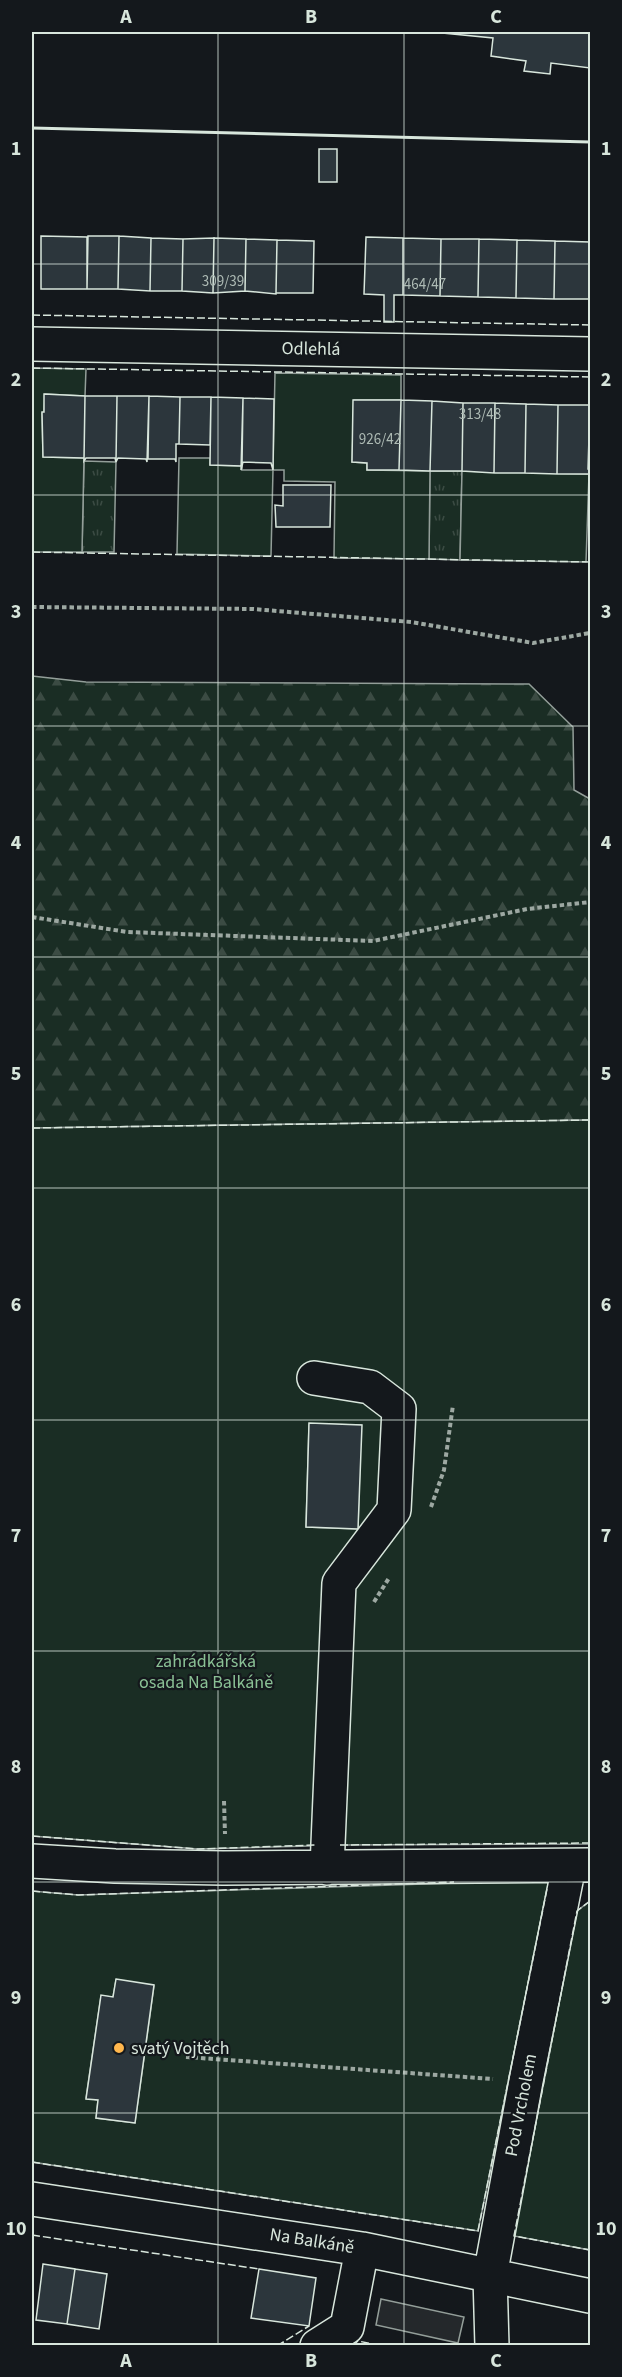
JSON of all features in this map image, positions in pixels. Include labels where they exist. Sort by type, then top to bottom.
[{"type":"street","name":"Odlehlá","points":[[32,344],[591,354]]},
{"type":"street","points":[[314,1378],[370,1387],[399,1409],[394,1510],[339,1583],[327,1868]]},
{"type":"street","points":[[32,1861],[115,1866],[327,1868],[580,1866]]},
{"type":"street","name":"Pod Vrcholem","points":[[492,2346],[490,2276],[525,2081],[580,1866]]},
{"type":"street","name":"Na Balkáně","points":[[32,2199],[362,2249],[591,2296]]},
{"type":"street","points":[[317,2346],[347,2327],[362,2249]]},
{"type":"path","points":[[32,607],[253,609],[411,622],[533,643],[591,633]]},
{"type":"path","points":[[32,917],[127,932],[373,941],[527,909],[591,902]]},
{"type":"path","points":[[430,1508],[444,1470],[453,1405]]},
{"type":"path","points":[[372,1605],[390,1576]]},
{"type":"path","points":[[186,2057],[525,2081]]},
{"type":"green space","points":[[32,368],[86,369],[85,396],[45,394],[44,412],[42,413],[43,457],[84,458],[82,552],[32,552]]},
{"type":"green space","points":[[275,373],[401,375],[401,400],[354,400],[352,462],[367,463],[367,470],[430,471],[429,559],[334,558],[335,482],[284,481],[284,470],[273,470]]},
{"type":"green space","points":[[179,458],[210,458],[210,465],[242,466],[242,470],[273,470],[271,556],[177,554]]},
{"type":"green space","points":[[84,461],[116,462],[114,552],[82,552]]},
{"type":"green space","points":[[430,471],[462,471],[460,560],[429,559]]},
{"type":"green space","points":[[462,471],[589,474],[586,562],[460,560]]},
{"type":"green space","points":[[32,676],[86,682],[529,684],[573,727],[574,790],[590,799],[590,1120],[32,1128]]},
{"type":"green space","name":"zahrádkářská osada Na Balkáně","points":[[590,1120],[590,1844],[346,1845],[198,1849],[32,1836],[32,1128]],"holes":[[[309,1424],[361,1425],[358,1529],[306,1527]]]},
{"type":"green space","points":[[549,1880],[478,2231],[32,2162],[32,1891],[78,1895]],"holes":[[[116,1980],[154,1986],[135,2123],[96,2118],[98,2100],[86,2098],[101,1996],[113,1997]]]},
{"type":"green space","points":[[590,1901],[590,2250],[514,2236],[577,1911]]},
{"type":"shaded area","points":[[381,2299],[464,2317],[458,2343],[376,2325]]},
{"type":"building","points":[[432,32],[590,32],[590,68],[551,63],[550,74],[524,71],[526,61],[491,56],[493,38]]},
{"type":"building","points":[[319,149],[337,149],[337,182],[319,182]]},
{"type":"building","points":[[41,236],[87,237],[87,289],[41,289]]},
{"type":"building","points":[[88,236],[119,236],[118,289],[87,289]]},
{"type":"building","points":[[119,236],[151,238],[150,291],[118,289]]},
{"type":"building","points":[[366,237],[403,238],[403,295],[394,295],[394,322],[384,322],[384,295],[364,294]]},
{"type":"building","points":[[151,238],[183,239],[182,291],[150,291]]},
{"type":"building","points":[[214,238],[246,239],[245,291],[213,293]]},
{"type":"building","points":[[214,238],[213,293],[182,291],[183,239]]},
{"type":"building","points":[[403,238],[441,239],[440,296],[403,295]]},
{"type":"building","points":[[246,239],[277,240],[276,294],[245,291]]},
{"type":"building","points":[[441,239],[479,239],[478,297],[440,296]]},
{"type":"building","points":[[479,239],[517,240],[516,298],[478,297]]},
{"type":"building","points":[[277,240],[314,241],[313,293],[276,293]]},
{"type":"building","points":[[517,240],[555,241],[554,299],[516,298]]},
{"type":"building","points":[[555,241],[590,242],[590,299],[554,299]]},
{"type":"building","points":[[44,394],[85,396],[84,458],[43,457]]},
{"type":"building","points":[[85,396],[117,396],[116,462],[115,458],[86,458],[84,461]]},
{"type":"building","points":[[117,396],[149,396],[147,462],[146,459],[118,458],[116,462]]},
{"type":"building","points":[[149,396],[180,397],[179,444],[176,444],[176,462],[175,459],[148,459]]},
{"type":"building","points":[[180,397],[211,397],[210,445],[179,444]]},
{"type":"building","points":[[211,397],[243,398],[242,466],[210,465]]},
{"type":"building","points":[[243,398],[274,399],[273,470],[271,463],[243,462],[241,470]]},
{"type":"building","points":[[353,400],[401,400],[399,470],[367,470],[367,463],[352,462]]},
{"type":"building","points":[[401,400],[432,401],[430,471],[399,470]]},
{"type":"building","points":[[432,401],[463,403],[462,471],[430,471]]},
{"type":"building","points":[[463,403],[495,403],[494,473],[462,471]]},
{"type":"building","points":[[495,403],[526,404],[525,473],[494,473]]},
{"type":"building","points":[[526,404],[558,405],[557,474],[525,473]]},
{"type":"building","points":[[558,405],[590,405],[589,474],[557,474]]},
{"type":"building","points":[[590,405],[590,469],[588,469]]},
{"type":"building","points":[[283,485],[331,485],[330,527],[276,527],[275,505],[283,506]]},
{"type":"building","points":[[309,1423],[362,1425],[358,1529],[306,1527]]},
{"type":"building","name":"svatý Vojtěch","points":[[116,1979],[154,1985],[135,2123],[96,2118],[98,2100],[86,2099],[101,1995],[113,1997]]},
{"type":"building","points":[[43,2264],[75,2269],[67,2324],[36,2320]]},
{"type":"building","points":[[75,2269],[107,2274],[99,2329],[67,2324]]},
{"type":"building","points":[[259,2269],[316,2278],[309,2326],[251,2318]]},
{"type":"fence","points":[[32,315],[590,325]]},
{"type":"fence","points":[[32,368],[590,377]]},
{"type":"fence","points":[[32,552],[590,562]]},
{"type":"fence","points":[[32,1128],[590,1120]]},
{"type":"fence","points":[[32,1836],[198,1849],[316,1845]]},
{"type":"fence","points":[[340,1845],[590,1843]]},
{"type":"fence","points":[[32,1891],[78,1895],[454,1882]]},
{"type":"fence","points":[[32,2162],[478,2231],[547,1889]]},
{"type":"fence","points":[[590,1901],[577,1911],[514,2236],[590,2250]]},
{"type":"fence","points":[[32,2235],[259,2269]]},
{"type":"fence","points":[[277,2346],[309,2326]]},
{"type":"fence","points":[[352,2346],[358,2341],[383,2346]]},
{"type":"wall","points":[[32,128],[590,142]]},
{"type":"place","name":"svatý Vojtěch","points":[[119,2048]]}]
